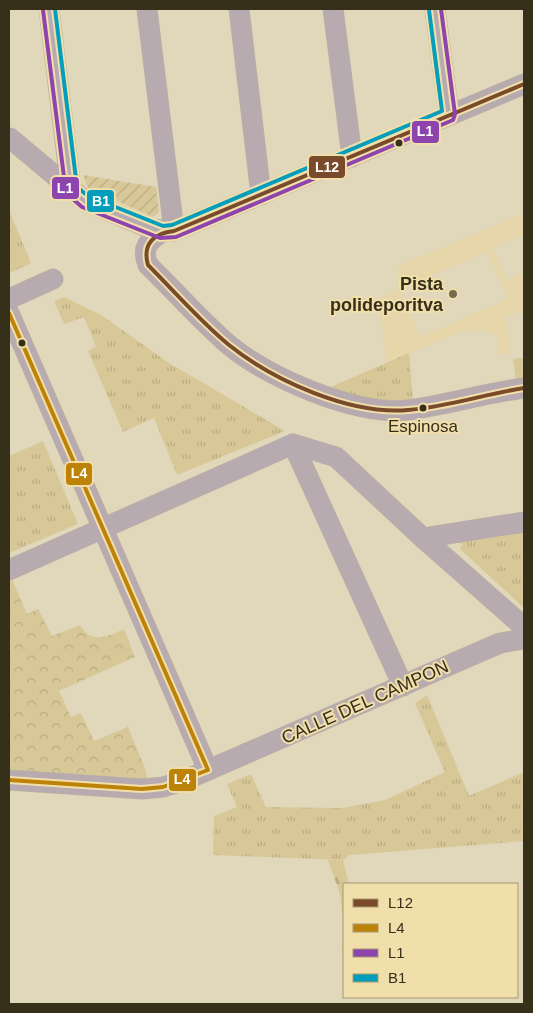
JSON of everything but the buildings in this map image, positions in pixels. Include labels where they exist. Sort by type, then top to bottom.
[{"type":"street","points":[[50,9],[71,190]]},
{"type":"street","points":[[147,9],[168,231]]},
{"type":"street","points":[[239,9],[261,195]]},
{"type":"street","points":[[332,9],[352,157]]},
{"type":"street","points":[[435,9],[449,114]]},
{"type":"street","points":[[524,84],[449,114],[261,195],[168,231],[149,240],[145,247],[144,256],[148,265],[230,346],[256,363],[318,394],[354,406],[379,410],[407,410],[524,388]]},
{"type":"street","points":[[10,138],[85,201],[168,231]]},
{"type":"street","points":[[9,298],[53,279]]},
{"type":"street","points":[[9,313],[208,770]]},
{"type":"street","points":[[293,444],[403,686]]},
{"type":"street","points":[[9,570],[293,444],[336,457],[423,538],[524,627]]},
{"type":"street","points":[[310,481],[315,468],[336,457]]},
{"type":"street","points":[[423,538],[524,522]]},
{"type":"street","points":[[500,604],[504,630],[500,643]]},
{"type":"street","name":"CALLE DEL CAMPON","points":[[9,780],[142,789],[162,787],[208,770],[500,643],[524,639]]},
{"type":"shaded area","points":[[524,213],[524,234],[493,248],[507,280],[524,273],[524,312],[506,315],[511,354],[499,355],[496,337],[488,330],[460,332],[387,363],[378,298],[398,289],[398,266]],"holes":[[[487,252],[508,299],[420,337],[399,289]]]},
{"type":"green space","points":[[83,175],[156,187],[159,212],[153,217],[88,188]]},
{"type":"green space","points":[[9,210],[31,263],[10,273],[9,270]]},
{"type":"green space","points":[[64,297],[101,315],[169,363],[285,431],[177,475],[154,418],[123,432],[88,351],[96,346],[84,317],[64,324],[54,301]]},
{"type":"green space","points":[[409,353],[413,400],[360,400],[326,389]]},
{"type":"green space","points":[[523,358],[524,379],[516,380],[513,359]]},
{"type":"green space","points":[[43,441],[78,524],[9,553],[9,456]]},
{"type":"green space","points":[[524,529],[524,608],[460,549],[462,545],[459,541]]},
{"type":"green space","points":[[9,572],[27,614],[38,609],[52,636],[80,625],[84,631],[94,637],[106,636],[124,629],[135,657],[59,691],[71,717],[81,713],[94,741],[128,727],[145,768],[150,788],[9,780]]},
{"type":"green space","points":[[427,695],[469,796],[524,772],[524,841],[350,855],[343,860],[213,855],[214,816],[237,807],[227,784],[251,774],[266,807],[342,808],[385,800],[445,772],[415,703]]},
{"type":"green space","points":[[328,860],[343,860],[349,883],[343,883],[343,920],[340,894]]},
{"type":"green space","points":[[343,920],[343,954],[342,953]]},
{"type":"transit line","name":"B1","points":[[55,9],[77,187],[88,196],[163,226],[172,225],[442,111],[429,10]]},
{"type":"transit line","name":"L1","points":[[43,10],[66,193],[82,207],[160,238],[176,237],[453,120],[455,114],[441,9]]},
{"type":"transit line","name":"L12","points":[[524,84],[174,231],[161,234],[151,241],[147,251],[148,265],[218,336],[268,371],[314,393],[362,407],[408,410],[524,388]]},
{"type":"transit line","name":"L4","points":[[9,313],[208,770],[163,787],[142,789],[9,780]]},
{"type":"place","name":"Pista polideporitva","points":[[453,294]]},
{"type":"place","name":"Espinosa","points":[[423,408]]}]
